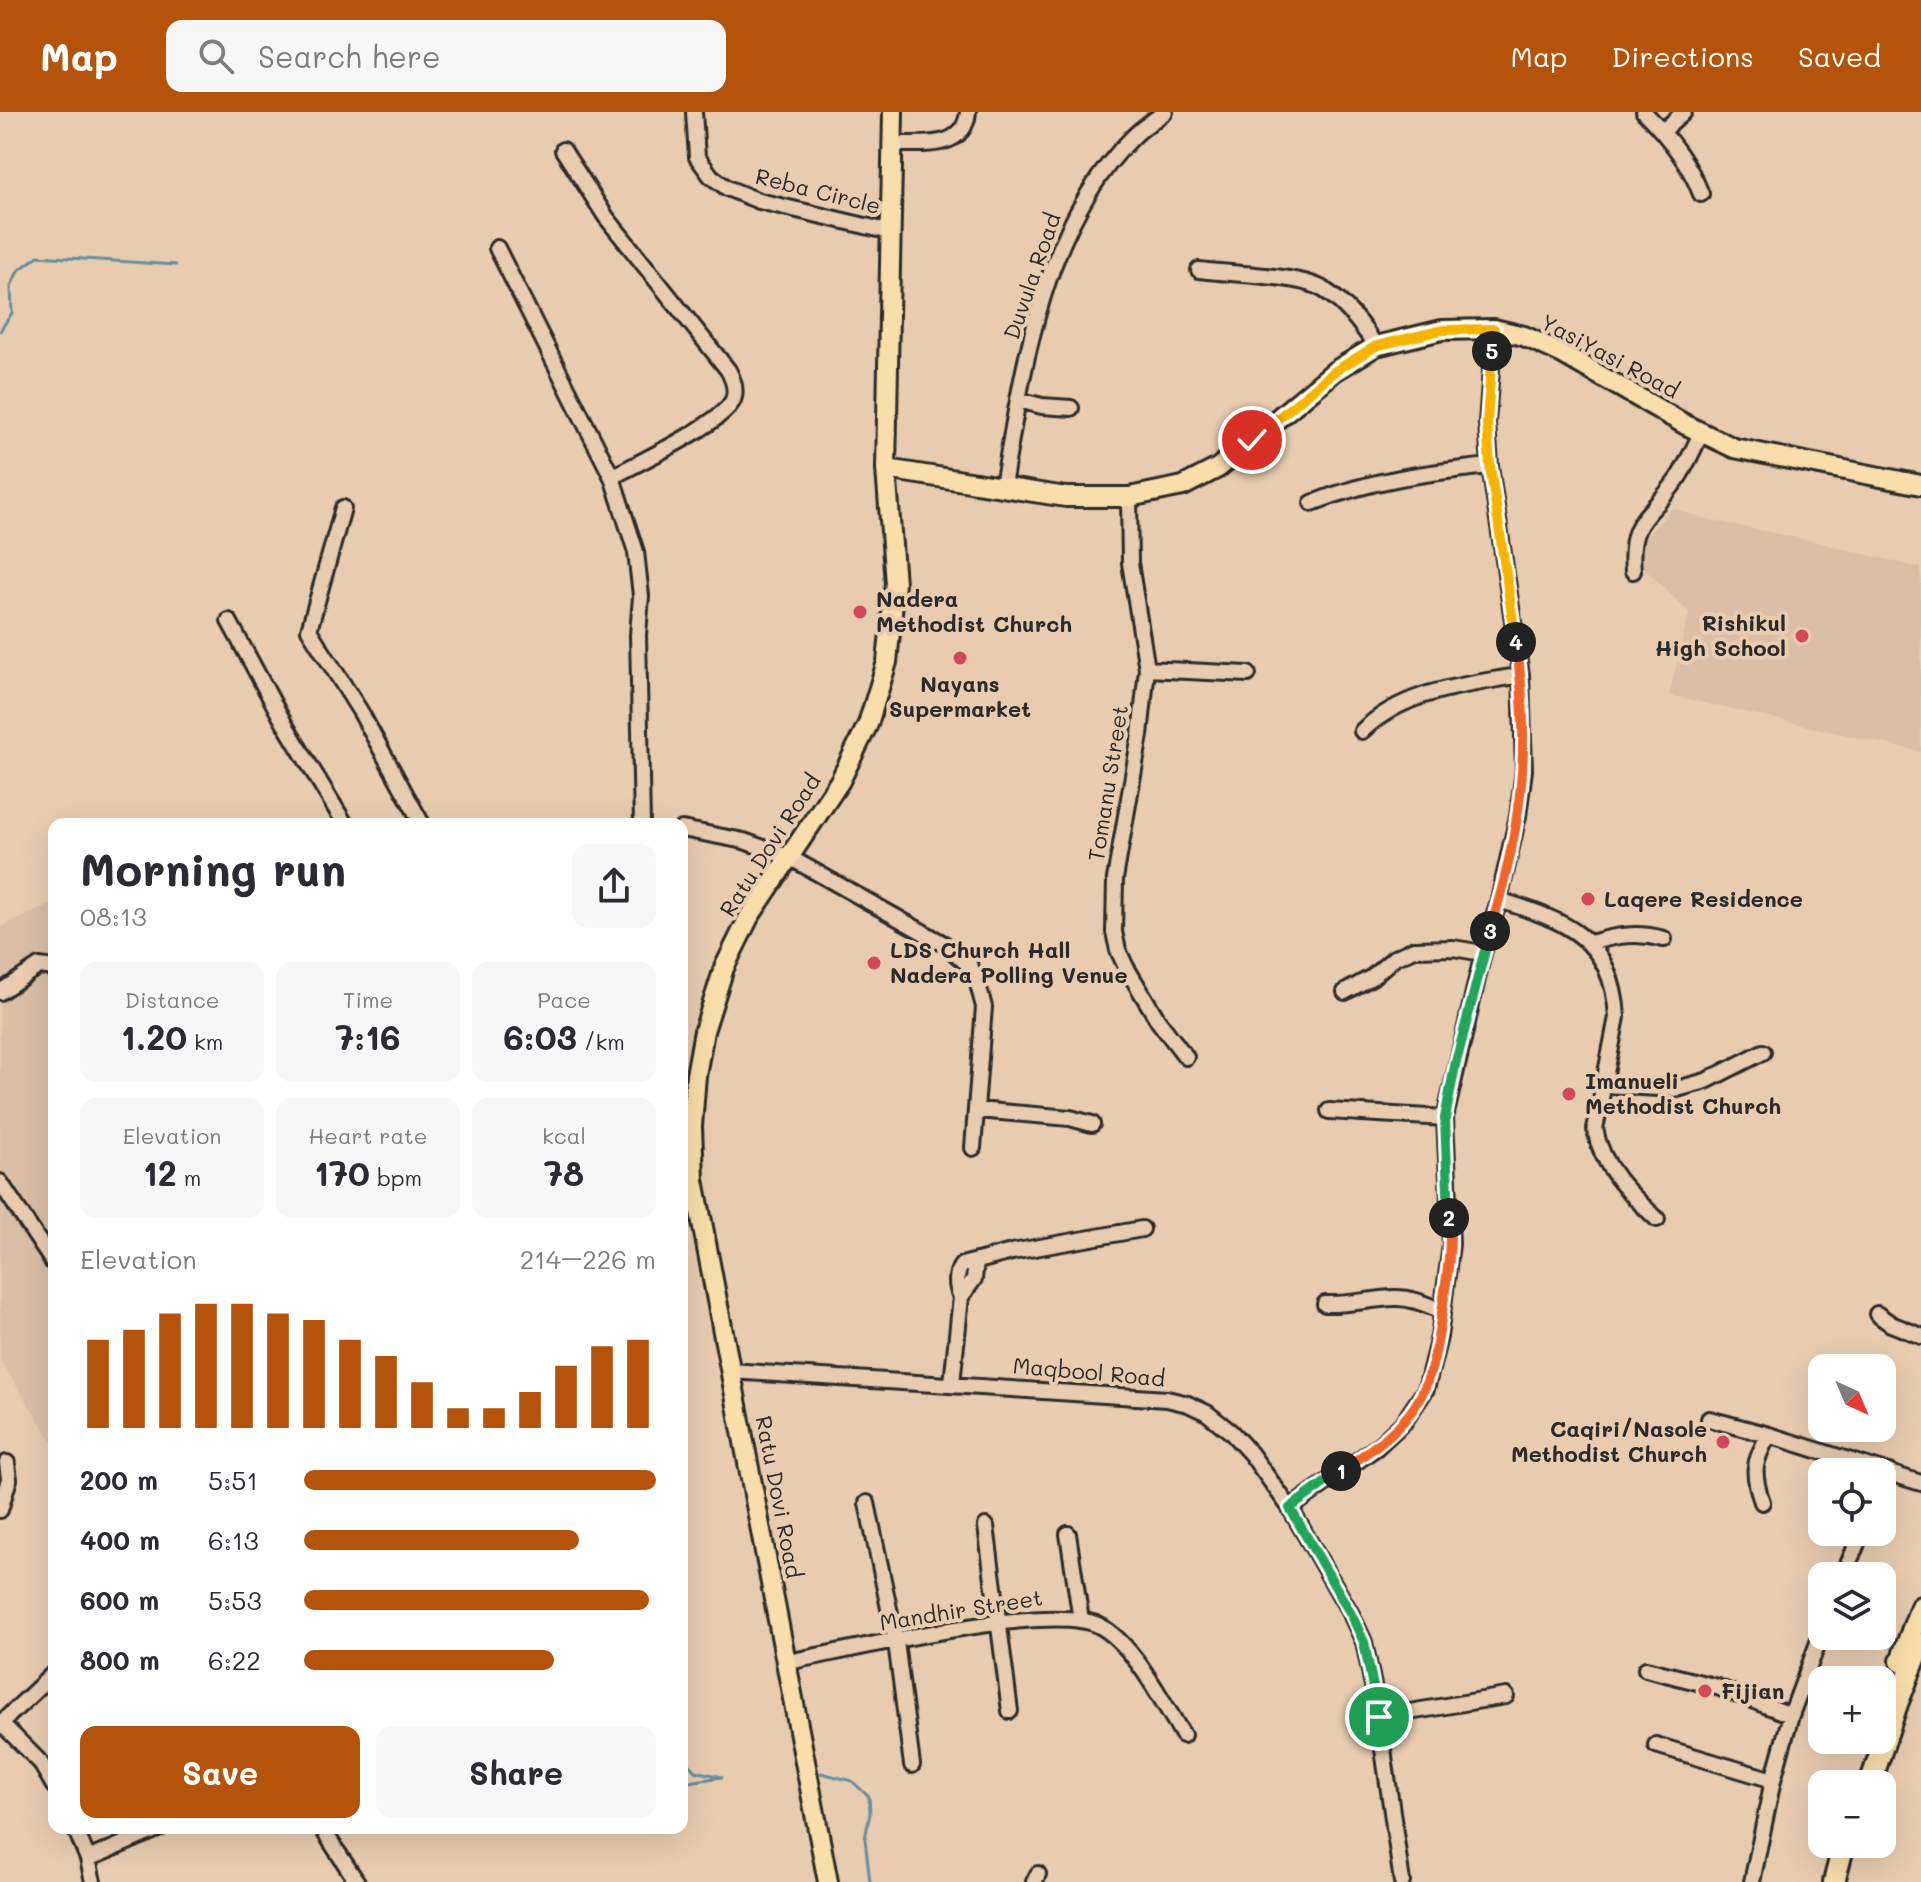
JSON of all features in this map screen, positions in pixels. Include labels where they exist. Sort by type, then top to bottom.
[{"type":"highway","points":[[1896,1675],[1921,1607]]},
{"type":"highway","points":[[1875,1770],[1921,1644]]},
{"type":"highway","points":[[1834,1882],[1840,1858]]},
{"type":"highway","points":[[1846,1882],[1852,1858]]},
{"type":"main road","name":"Ratu Dovi Road","points":[[828,1882],[694,1180],[692,1126],[696,1075],[704,1031],[724,968],[749,917],[840,781],[868,724],[887,662],[895,583],[886,469],[893,112]]},
{"type":"main road","name":"YasiYasi Road","points":[[886,469],[1066,497],[1129,497],[1183,486],[1218,468],[1335,371],[1376,346],[1442,330],[1494,329],[1524,336],[1561,353],[1701,433],[1734,448],[1921,485]]},
{"type":"street","name":"Reba Circle","points":[[694,112],[697,157],[711,176],[727,188],[759,201],[891,232]]},
{"type":"street","points":[[892,144],[953,139],[963,132],[968,112]]},
{"type":"street","name":"Duvula Road","points":[[1003,486],[1030,342],[1073,217],[1100,175],[1133,137],[1165,112]]},
{"type":"street","points":[[1644,112],[1663,131],[1693,172],[1701,194]]},
{"type":"street","points":[[1663,131],[1684,112]]},
{"type":"street","points":[[563,150],[606,217],[728,370],[735,387],[733,400],[712,421],[612,477]]},
{"type":"street","points":[[497,248],[612,477],[636,552],[641,596],[638,635],[642,818]]},
{"type":"street","points":[[1199,270],[1318,286],[1360,322],[1376,346]]},
{"type":"street","points":[[1290,1508],[1377,1447],[1404,1422],[1426,1389],[1434,1366],[1451,1244],[1445,1118],[1483,953],[1499,900],[1518,816],[1524,770],[1521,675],[1490,466],[1487,423],[1494,329]]},
{"type":"street","points":[[1018,400],[1071,408]]},
{"type":"street","points":[[1633,571],[1633,536],[1647,514],[1676,482],[1701,433]]},
{"type":"street","points":[[1312,503],[1409,474],[1490,466]]},
{"type":"street","name":"Tomanu Street","points":[[1129,497],[1130,563],[1147,669],[1140,735],[1115,879],[1114,932],[1126,967],[1159,1022],[1186,1057]]},
{"type":"street","points":[[343,508],[309,630],[360,711],[419,818]]},
{"type":"street","points":[[229,621],[284,723],[341,818]]},
{"type":"street","points":[[1147,669],[1248,674]]},
{"type":"street","points":[[1362,731],[1377,717],[1416,696],[1521,675]]},
{"type":"street","points":[[688,830],[744,841],[789,857],[944,944],[970,966],[984,1007],[973,1148]]},
{"type":"street","points":[[1499,900],[1563,922],[1591,943],[1603,962],[1616,998],[1617,1017],[1595,1129],[1603,1159],[1617,1179],[1657,1219]]},
{"type":"street","points":[[1591,943],[1631,934],[1664,939]]},
{"type":"street","points":[[1345,992],[1372,977],[1394,958],[1414,949],[1453,948],[1483,953]]},
{"type":"street","points":[[0,992],[39,966],[48,967]]},
{"type":"street","points":[[1604,1085],[1677,1089],[1706,1081],[1763,1052]]},
{"type":"street","points":[[977,1110],[1070,1118],[1092,1124]]},
{"type":"street","points":[[1329,1111],[1445,1118]]},
{"type":"street","points":[[0,1182],[48,1255]]},
{"type":"street","points":[[952,1383],[961,1297],[957,1287],[960,1267],[965,1263],[1142,1229]]},
{"type":"street","points":[[1325,1304],[1344,1305],[1395,1298],[1415,1301],[1442,1311]]},
{"type":"street","points":[[1877,1314],[1891,1324],[1921,1336]]},
{"type":"street","name":"Maqbool Road","points":[[730,1371],[1167,1399],[1207,1413],[1231,1432],[1251,1454],[1290,1508],[1364,1642],[1379,1717],[1402,1882]]},
{"type":"street","points":[[1709,1419],[1844,1458]]},
{"type":"street","points":[[1762,1502],[1754,1473],[1759,1452],[1769,1435]]},
{"type":"street","points":[[0,1510],[9,1479],[7,1463]]},
{"type":"street","points":[[1896,1474],[1920,1479]]},
{"type":"street","points":[[867,1503],[896,1642],[912,1765]]},
{"type":"street","points":[[986,1526],[1010,1711]]},
{"type":"street","points":[[1068,1534],[1081,1620]]},
{"type":"street","name":"Mandhir Street","points":[[787,1662],[1001,1623],[1058,1618],[1081,1620],[1098,1625],[1114,1636],[1183,1735]]},
{"type":"street","points":[[1752,1882],[1773,1780],[1791,1715],[1815,1650]]},
{"type":"street","points":[[1646,1669],[1717,1687],[1791,1715]]},
{"type":"street","points":[[48,1679],[0,1723],[40,1762],[48,1776]]},
{"type":"street","points":[[1379,1717],[1506,1696]]},
{"type":"street","points":[[1656,1745],[1773,1780]]},
{"type":"street","points":[[78,1834],[93,1882]]},
{"type":"street","points":[[88,1859],[146,1834]]},
{"type":"street","points":[[326,1834],[357,1882]]},
{"type":"shaded area","name":"Rishikul High School","points":[[1673,508],[1709,520],[1804,539],[1921,568],[1921,752],[1669,695],[1689,613],[1640,564],[1643,540]]},
{"type":"shaded area","points":[[48,906],[48,1435],[0,1360],[0,927]]},
{"type":"waterway","points":[[0,331],[12,313],[11,286],[18,271],[38,256],[176,265]]},
{"type":"waterway","points":[[688,1763],[695,1771],[722,1777],[688,1782]]},
{"type":"waterway","points":[[821,1773],[852,1781],[869,1797],[870,1813],[865,1839],[870,1882]]},
{"type":"place","name":"Nadera Methodist Church","points":[[860,612]]},
{"type":"place","name":"Rishikul High School","points":[[1802,636]]},
{"type":"place","name":"Nayans Supermarket","points":[[960,658]]},
{"type":"place","name":"Laqere Residence","points":[[1588,899]]},
{"type":"place","name":"LDS Church Hall Nadera Polling Venue","points":[[874,963]]},
{"type":"place","name":"Imanueli Methodist Church","points":[[1569,1094]]},
{"type":"place","name":"Caqiri/Nasole Methodist Church","points":[[1723,1442]]},
{"type":"place","name":"Fijian","points":[[1705,1691]]},
{"type":"route","points":[[1252,440],[1335,371],[1376,346],[1442,330],[1494,329],[1487,423],[1490,466],[1521,675],[1525,721],[1524,770],[1518,816],[1499,900],[1455,1066],[1445,1118],[1451,1244],[1434,1366],[1426,1389],[1404,1422],[1377,1447],[1290,1508],[1364,1642],[1379,1717]]}]
